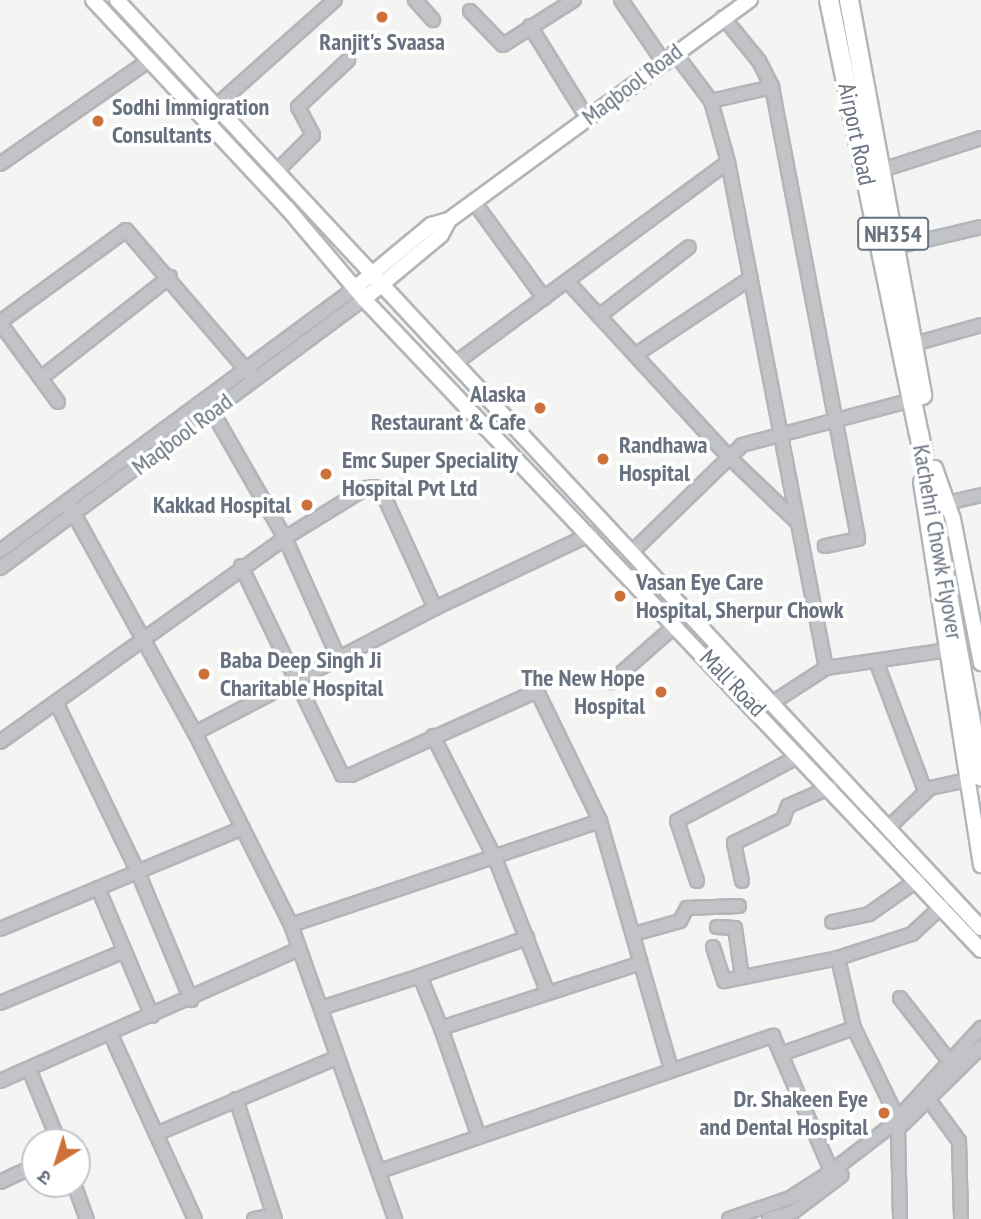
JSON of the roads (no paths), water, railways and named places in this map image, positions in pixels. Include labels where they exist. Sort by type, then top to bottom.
[{"type":"highway","name":"Airport Road","points":[[829,0],[919,433]]},
{"type":"highway","name":"NH354","points":[[849,0],[914,344]]},
{"type":"highway","name":"Kachehri Chowk Flyover","points":[[914,344],[940,501],[975,778]]},
{"type":"highway","name":"Kachehri Chowk Flyover","points":[[919,433],[940,501],[981,723]]},
{"type":"main road","name":"Mall Road","points":[[93,0],[151,60],[360,293],[943,905],[981,950]]},
{"type":"main road","name":"Maqbool Road","points":[[360,293],[371,275],[431,225],[449,220],[746,1]]},
{"type":"main road","name":"Mall Road","points":[[123,2],[382,287],[981,928]]},
{"type":"main road","name":"Maqbool Road","points":[[360,293],[382,287],[441,235],[449,220]]},
{"type":"main road","points":[[919,433],[923,513],[975,778],[981,865]]},
{"type":"main road","points":[[940,501],[981,663]]},
{"type":"street","points":[[415,0],[433,20]]},
{"type":"street","points":[[470,11],[500,45],[574,0]]},
{"type":"street","points":[[621,0],[668,56],[711,101],[728,162],[781,433],[795,520],[826,668]]},
{"type":"street","points":[[217,105],[330,1]]},
{"type":"street","points":[[723,18],[760,61],[772,87],[858,539],[825,546]]},
{"type":"street","points":[[530,26],[587,118]]},
{"type":"street","points":[[0,164],[151,60]]},
{"type":"street","points":[[277,171],[313,135],[298,107],[348,60]]},
{"type":"street","points":[[711,101],[772,87]]},
{"type":"street","points":[[882,170],[981,138]]},
{"type":"street","points":[[454,364],[728,162]]},
{"type":"street","points":[[474,202],[544,298]]},
{"type":"street","points":[[896,247],[981,227]]},
{"type":"street","points":[[58,402],[0,323],[122,231],[134,235],[251,374]]},
{"type":"street","points":[[599,316],[689,247]]},
{"type":"street","points":[[41,377],[170,278]]},
{"type":"street","points":[[635,355],[751,278]]},
{"type":"street","points":[[567,281],[728,456],[795,520]]},
{"type":"street","name":"Maqbool Road","points":[[0,568],[72,509],[360,293]]},
{"type":"street","points":[[914,344],[981,325]]},
{"type":"street","name":"Maqbool Road","points":[[1,547],[72,509],[212,411],[251,374]]},
{"type":"street","points":[[630,554],[728,456],[749,442],[912,400]]},
{"type":"street","points":[[212,411],[285,538],[338,657]]},
{"type":"street","points":[[0,742],[241,566],[375,487],[384,496],[435,608]]},
{"type":"street","points":[[940,501],[981,495]]},
{"type":"street","points":[[72,509],[195,733],[291,925],[395,1219]]},
{"type":"street","points":[[195,733],[292,680],[435,608],[591,534]]},
{"type":"street","points":[[241,566],[292,680],[342,775],[351,775],[537,691],[600,821],[671,1068]]},
{"type":"street","points":[[611,682],[677,624]]},
{"type":"street","points":[[772,703],[826,668],[948,650]]},
{"type":"street","points":[[876,661],[925,791]]},
{"type":"street","points":[[56,702],[137,870],[191,1000]]},
{"type":"street","points":[[433,736],[495,858],[547,991]]},
{"type":"street","points":[[697,881],[677,821],[801,755]]},
{"type":"street","points":[[888,828],[925,791],[975,778]]},
{"type":"street","points":[[742,881],[734,843],[783,819],[788,806],[831,787]]},
{"type":"street","points":[[291,925],[600,821]]},
{"type":"street","points":[[0,929],[243,828]]},
{"type":"street","points":[[832,922],[869,914],[919,880]]},
{"type":"street","points":[[98,888],[152,1016]]},
{"type":"street","points":[[713,947],[722,979],[742,977],[838,958],[912,934],[943,905]]},
{"type":"street","points":[[634,934],[680,921],[687,908],[739,906]]},
{"type":"street","points":[[718,927],[735,928],[742,977]]},
{"type":"street","points":[[321,1008],[527,938]]},
{"type":"street","points":[[0,1081],[191,1000],[299,949]]},
{"type":"street","points":[[0,1003],[125,951]]},
{"type":"street","points":[[838,958],[855,1028],[898,1124],[900,1219]]},
{"type":"street","points":[[441,1028],[641,962]]},
{"type":"street","points":[[421,976],[479,1137]]},
{"type":"street","points":[[900,998],[950,1062]]},
{"type":"street","points":[[783,1053],[855,1028]]},
{"type":"street","points":[[898,1124],[981,1028]]},
{"type":"street","points":[[111,1035],[195,1219]]},
{"type":"street","points":[[380,1171],[671,1068],[771,1036],[779,1040],[834,1176]]},
{"type":"street","points":[[769,1219],[793,1212],[929,1100],[981,1047]]},
{"type":"street","points":[[156,1133],[336,1058]]},
{"type":"street","points":[[29,1069],[53,1128]]},
{"type":"street","points":[[236,1099],[274,1217],[254,1219]]},
{"type":"street","points":[[929,1100],[959,1141],[961,1219]]},
{"type":"street","points":[[0,1182],[21,1172]]},
{"type":"street","points":[[729,1219],[790,1198],[834,1176]]},
{"type":"street","points":[[79,1198],[87,1219]]},
{"type":"place","name":"Ranjit's Svaasa","points":[[382,17]]},
{"type":"place","name":"Sodhi Immigration Consultants","points":[[98,121]]},
{"type":"place","name":"Alaska Restaurant & Cafe","points":[[540,408]]},
{"type":"place","name":"Randhawa Hospital","points":[[603,459]]},
{"type":"place","name":"Emc Super Speciality Hospital Pvt Ltd","points":[[326,474]]},
{"type":"place","name":"Kakkad Hospital","points":[[307,505]]},
{"type":"place","name":"Vasan Eye Care Hospital, Sherpur Chowk","points":[[620,596]]},
{"type":"place","name":"Baba Deep Singh Ji Charitable Hospital","points":[[204,674]]},
{"type":"place","name":"The New Hope Hospital","points":[[661,692]]},
{"type":"place","name":"Dr. Shakeen Eye and Dental Hospital","points":[[884,1113]]}]
